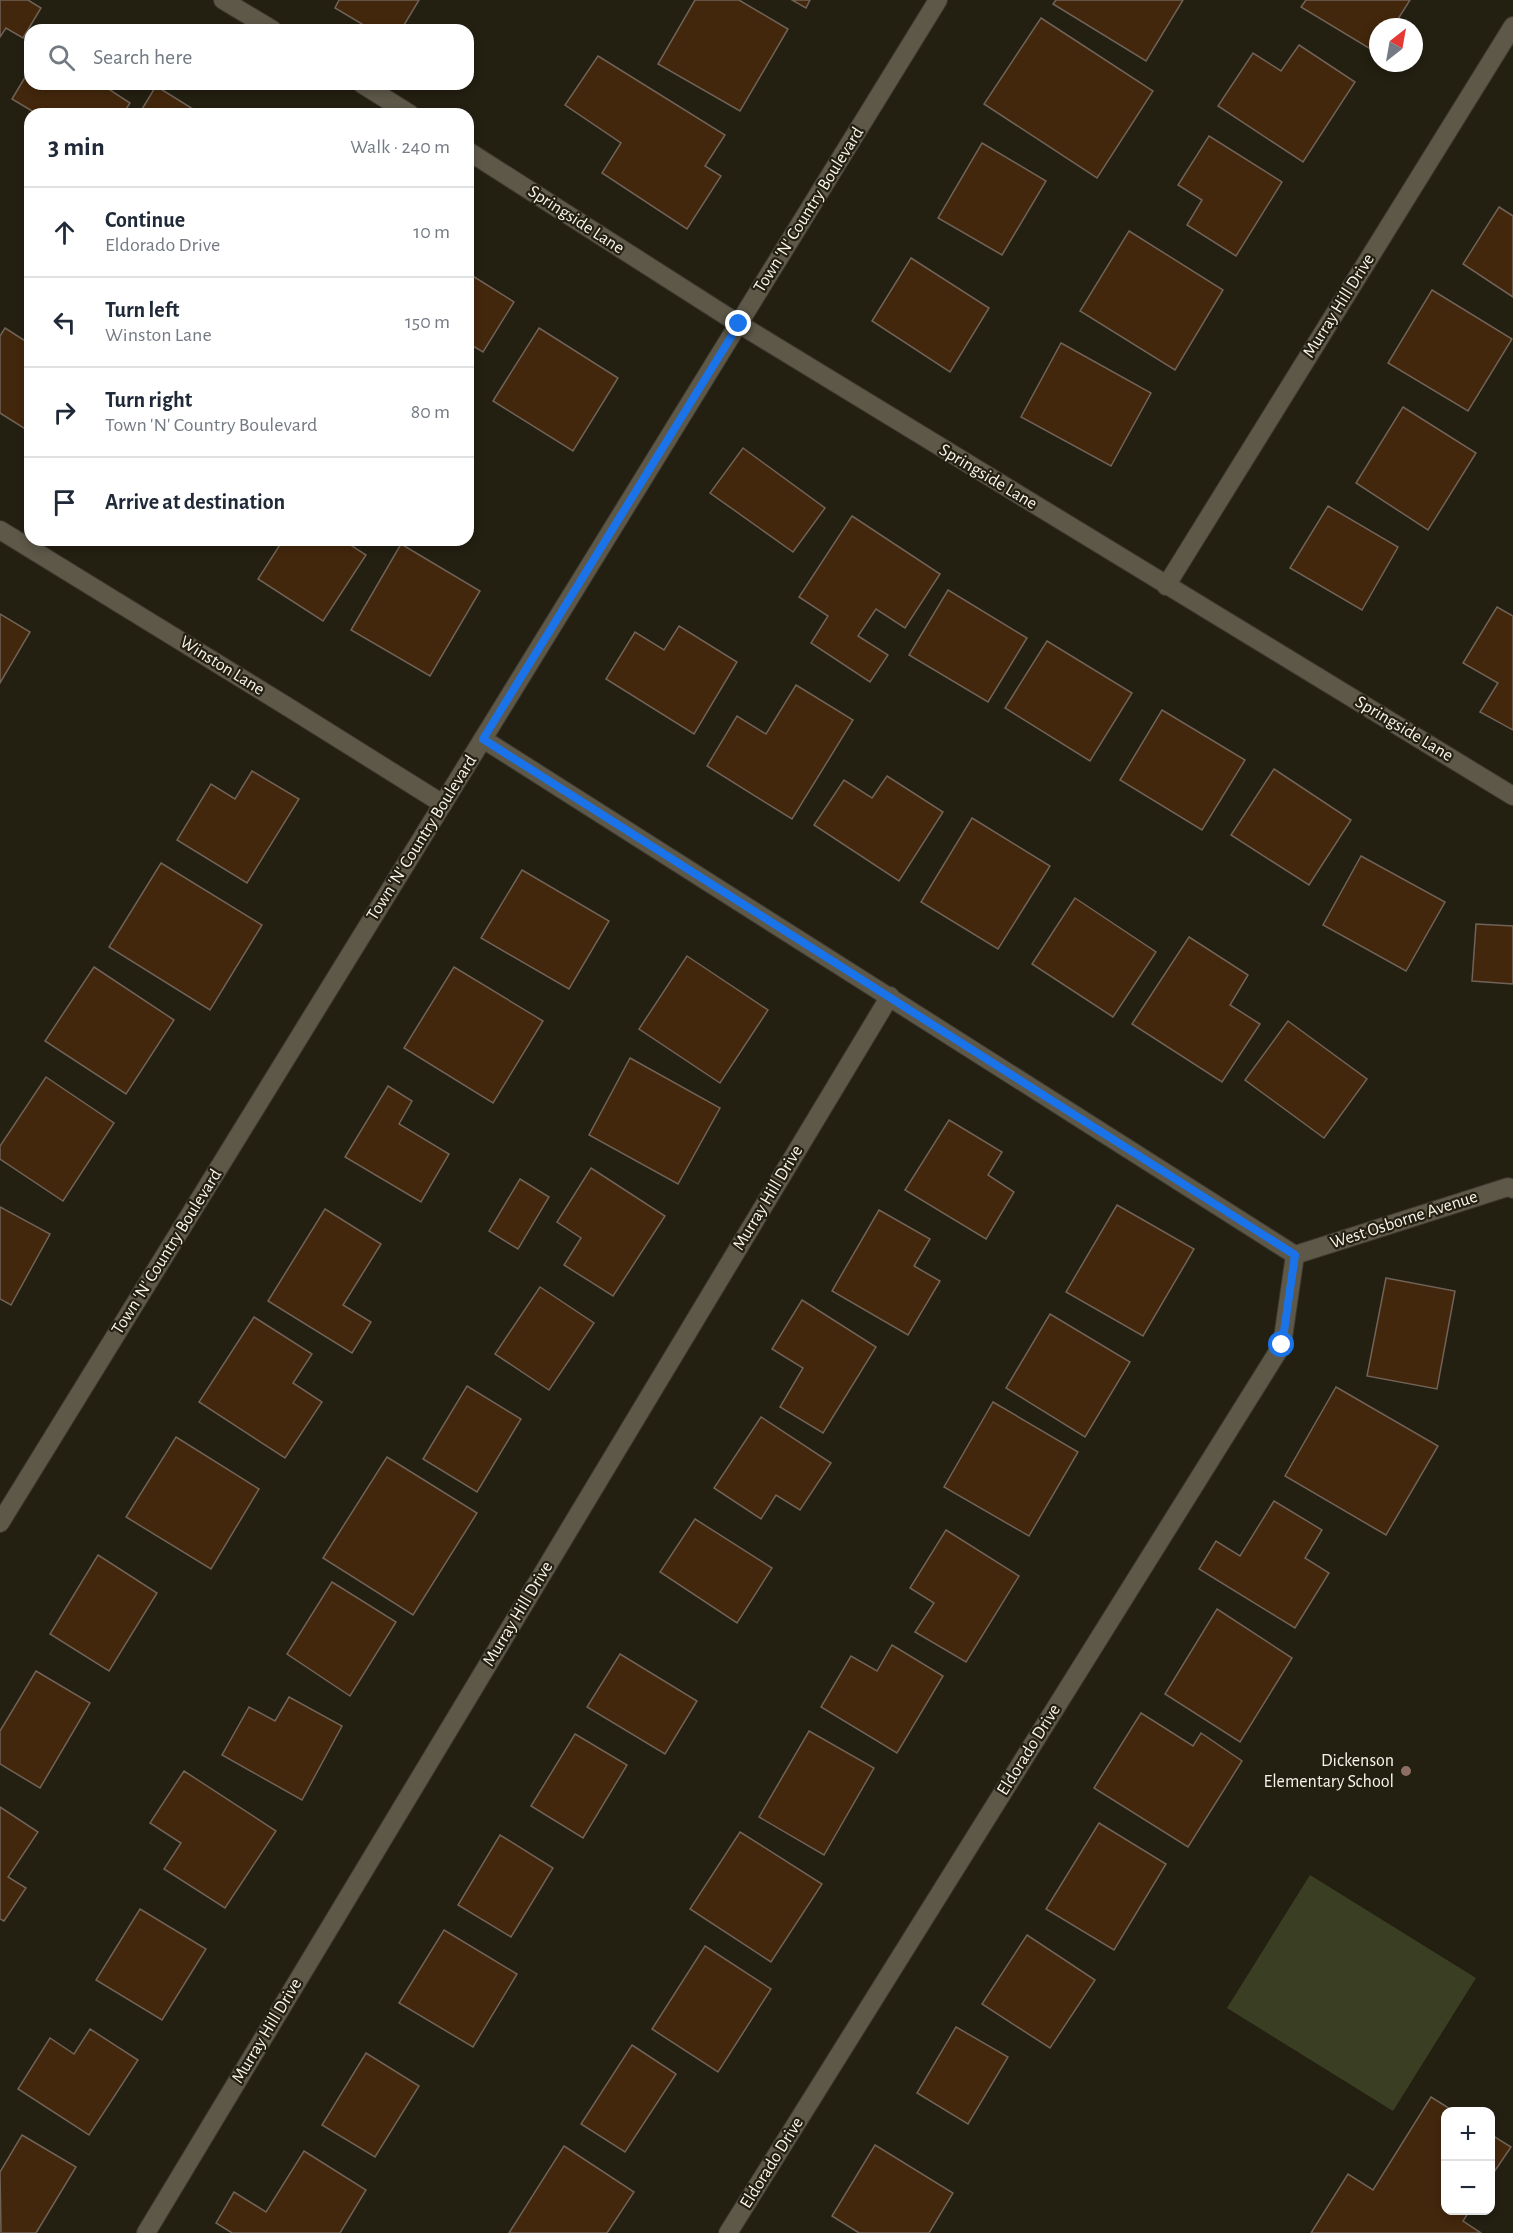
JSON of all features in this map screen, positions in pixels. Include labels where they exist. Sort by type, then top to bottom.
[{"type":"street","name":"Town 'N' Country Boulevard","points":[[0,1523],[938,0]]},
{"type":"street","points":[[234,3],[264,24]]},
{"type":"street","name":"Murray Hill Drive","points":[[1166,585],[1513,26]]},
{"type":"street","points":[[372,90],[400,108]]},
{"type":"street","name":"Springside Lane","points":[[474,155],[739,324],[1513,795]]},
{"type":"street","name":"Winston Lane","points":[[0,530],[24,545]]},
{"type":"street","name":"Winston Lane","points":[[26,546],[442,804]]},
{"type":"street","points":[[483,739],[1295,1255]]},
{"type":"street","name":"Murray Hill Drive","points":[[146,2233],[890,996]]},
{"type":"street","name":"West Osborne Avenue","points":[[1295,1255],[1508,1187],[1513,1189]]},
{"type":"street","name":"Eldorado Drive","points":[[728,2233],[1282,1345],[1295,1255]]},
{"type":"green space","points":[[1310,1875],[1476,1978],[1393,2111],[1227,2008]]},
{"type":"building","points":[[0,0],[28,0],[41,8],[31,24],[24,24],[23,38],[6,28],[0,37]]},
{"type":"building","points":[[339,0],[419,0],[405,24],[362,24],[335,8]]},
{"type":"building","points":[[695,0],[739,0],[788,29],[740,111],[658,64]]},
{"type":"building","points":[[792,0],[810,0],[806,8]]},
{"type":"building","points":[[1056,0],[1183,0],[1146,61],[1053,4]]},
{"type":"building","points":[[1306,0],[1410,0],[1399,18],[1369,18],[1369,48],[1301,7]]},
{"type":"building","points":[[1041,18],[1153,91],[1097,178],[984,104]]},
{"type":"building","points":[[1299,45],[1355,82],[1303,162],[1218,106],[1253,53],[1281,71]]},
{"type":"building","points":[[598,56],[725,135],[705,166],[721,176],[687,229],[602,173],[621,143],[565,105]]},
{"type":"building","points":[[24,79],[24,90],[110,90],[130,103],[127,108],[27,108],[12,99]]},
{"type":"building","points":[[154,90],[162,90],[191,108],[143,108]]},
{"type":"building","points":[[1209,136],[1282,182],[1236,256],[1187,225],[1202,200],[1178,185]]},
{"type":"building","points":[[982,143],[1046,181],[1002,255],[938,218]]},
{"type":"building","points":[[1499,207],[1513,216],[1513,297],[1463,264]]},
{"type":"building","points":[[1129,231],[1223,290],[1175,370],[1080,311]]},
{"type":"building","points":[[911,258],[989,308],[950,372],[872,321]]},
{"type":"building","points":[[474,277],[514,302],[483,352],[474,347]]},
{"type":"building","points":[[1432,290],[1512,339],[1468,411],[1388,363]]},
{"type":"building","points":[[5,328],[24,340],[24,428],[0,413],[0,336]]},
{"type":"building","points":[[539,328],[618,378],[573,451],[493,401]]},
{"type":"building","points":[[1061,343],[1151,393],[1111,466],[1021,417]]},
{"type":"building","points":[[1403,407],[1476,453],[1428,530],[1356,483]]},
{"type":"building","points":[[743,448],[825,508],[793,552],[710,493]]},
{"type":"building","points":[[1328,506],[1398,547],[1362,610],[1290,568]]},
{"type":"building","points":[[852,516],[940,574],[905,628],[876,609],[858,636],[888,655],[870,682],[811,643],[828,616],[799,597]]},
{"type":"building","points":[[279,546],[352,546],[366,555],[323,621],[258,579]]},
{"type":"building","points":[[400,546],[404,546],[480,591],[430,676],[351,630]]},
{"type":"building","points":[[948,590],[1027,638],[988,702],[909,655]]},
{"type":"building","points":[[1497,607],[1513,616],[1513,730],[1480,712],[1498,683],[1463,663]]},
{"type":"building","points":[[0,614],[30,632],[0,683]]},
{"type":"building","points":[[679,626],[737,662],[694,734],[606,679],[635,632],[664,650]]},
{"type":"building","points":[[1047,641],[1132,693],[1090,761],[1005,708]]},
{"type":"building","points":[[796,685],[853,720],[792,819],[707,766],[737,716],[766,734]]},
{"type":"building","points":[[1162,710],[1245,760],[1202,830],[1120,780]]},
{"type":"building","points":[[1274,769],[1351,820],[1309,885],[1231,835]]},
{"type":"building","points":[[252,771],[299,799],[247,883],[177,840],[211,784],[235,799]]},
{"type":"building","points":[[887,776],[943,812],[899,881],[814,825],[844,780],[872,798]]},
{"type":"building","points":[[972,818],[1050,866],[998,949],[921,902]]},
{"type":"building","points":[[1361,856],[1445,902],[1406,971],[1323,925]]},
{"type":"building","points":[[161,863],[262,925],[210,1010],[109,947]]},
{"type":"building","points":[[522,870],[609,921],[569,989],[481,938]]},
{"type":"building","points":[[1075,898],[1156,952],[1113,1017],[1032,964]]},
{"type":"building","points":[[1476,924],[1513,926],[1513,984],[1472,981]]},
{"type":"building","points":[[1189,937],[1248,975],[1230,1005],[1260,1024],[1222,1082],[1132,1024]]},
{"type":"building","points":[[687,956],[768,1010],[720,1083],[639,1029]]},
{"type":"building","points":[[94,967],[174,1020],[126,1094],[45,1041]]},
{"type":"building","points":[[454,967],[543,1021],[493,1103],[404,1048]]},
{"type":"building","points":[[1288,1021],[1367,1079],[1324,1138],[1245,1080]]},
{"type":"building","points":[[630,1058],[720,1108],[678,1184],[589,1135]]},
{"type":"building","points":[[46,1077],[114,1123],[63,1201],[0,1159],[0,1146]]},
{"type":"building","points":[[388,1086],[412,1101],[399,1124],[449,1154],[421,1202],[345,1157]]},
{"type":"building","points":[[949,1120],[1002,1152],[988,1175],[1014,1192],[986,1239],[905,1190]]},
{"type":"building","points":[[591,1168],[665,1216],[613,1296],[564,1265],[581,1238],[557,1222]]},
{"type":"building","points":[[520,1179],[549,1197],[518,1249],[489,1231]]},
{"type":"building","points":[[1117,1205],[1194,1249],[1143,1336],[1066,1292]]},
{"type":"building","points":[[0,1207],[50,1234],[11,1305],[0,1299]]},
{"type":"building","points":[[325,1209],[381,1244],[343,1305],[371,1322],[352,1353],[268,1301]]},
{"type":"building","points":[[879,1210],[930,1239],[914,1266],[940,1281],[908,1335],[832,1291]]},
{"type":"building","points":[[1386,1278],[1455,1291],[1437,1389],[1367,1376]]},
{"type":"building","points":[[540,1287],[594,1323],[549,1390],[495,1354]]},
{"type":"building","points":[[802,1300],[876,1347],[823,1433],[780,1407],[803,1368],[772,1349]]},
{"type":"building","points":[[1050,1314],[1130,1362],[1085,1437],[1006,1388]]},
{"type":"building","points":[[254,1317],[312,1354],[293,1383],[322,1402],[285,1458],[199,1402]]},
{"type":"building","points":[[467,1386],[521,1419],[477,1492],[423,1459]]},
{"type":"building","points":[[1336,1387],[1438,1446],[1386,1535],[1285,1476]]},
{"type":"building","points":[[993,1402],[1078,1452],[1029,1536],[944,1487]]},
{"type":"building","points":[[761,1417],[831,1463],[800,1510],[776,1495],[761,1519],[714,1488]]},
{"type":"building","points":[[176,1437],[259,1489],[211,1569],[126,1517]]},
{"type":"building","points":[[387,1457],[477,1513],[413,1615],[323,1558]]},
{"type":"building","points":[[1274,1501],[1322,1530],[1305,1558],[1329,1573],[1295,1628],[1199,1569],[1216,1541],[1240,1556]]},
{"type":"building","points":[[695,1519],[772,1568],[737,1623],[660,1572]]},
{"type":"building","points":[[946,1530],[1019,1576],[966,1662],[915,1632],[934,1603],[910,1588]]},
{"type":"building","points":[[98,1555],[157,1593],[109,1671],[50,1634]]},
{"type":"building","points":[[332,1582],[396,1622],[350,1696],[287,1654]]},
{"type":"building","points":[[1217,1609],[1292,1658],[1240,1742],[1165,1694]]},
{"type":"building","points":[[892,1645],[943,1676],[897,1753],[821,1707],[851,1656],[877,1671]]},
{"type":"building","points":[[620,1654],[697,1701],[665,1754],[587,1707]]},
{"type":"building","points":[[36,1671],[90,1703],[40,1788],[0,1764],[0,1731]]},
{"type":"building","points":[[289,1697],[342,1726],[302,1800],[222,1755],[249,1707],[275,1721]]},
{"type":"building","points":[[1141,1713],[1193,1746],[1201,1733],[1242,1761],[1188,1847],[1094,1788]]},
{"type":"building","points":[[809,1731],[874,1768],[824,1855],[759,1817]]},
{"type":"building","points":[[575,1734],[627,1765],[583,1838],[531,1806]]},
{"type":"building","points":[[184,1771],[276,1831],[225,1908],[164,1869],[181,1843],[150,1823]]},
{"type":"building","points":[[0,1807],[38,1832],[8,1877],[26,1888],[4,1921],[0,1919]]},
{"type":"building","points":[[1099,1823],[1166,1864],[1114,1950],[1046,1909]]},
{"type":"building","points":[[740,1832],[822,1884],[771,1962],[690,1909]]},
{"type":"building","points":[[500,1835],[553,1868],[511,1937],[458,1905]]},
{"type":"building","points":[[140,1909],[206,1949],[162,2020],[96,1980]]},
{"type":"building","points":[[444,1930],[517,1974],[473,2047],[399,2003]]},
{"type":"building","points":[[1027,1935],[1095,1980],[1050,2048],[982,2004]]},
{"type":"building","points":[[705,1946],[771,1989],[718,2072],[652,2029]]},
{"type":"building","points":[[956,2027],[1008,2057],[968,2124],[917,2093]]},
{"type":"building","points":[[90,2029],[138,2060],[89,2135],[18,2089],[50,2038],[74,2054]]},
{"type":"building","points":[[632,2045],[676,2074],[625,2152],[581,2124]]},
{"type":"building","points":[[366,2053],[419,2086],[375,2157],[322,2125]]},
{"type":"building","points":[[1431,2097],[1447,2107],[1441,2107],[1441,2215],[1467,2215],[1463,2221],[1481,2233],[1311,2233],[1348,2174],[1373,2190]]},
{"type":"building","points":[[22,2135],[76,2167],[36,2233],[1,2233],[0,2172]]},
{"type":"building","points":[[1495,2137],[1511,2147],[1495,2171]]},
{"type":"building","points":[[875,2145],[953,2193],[929,2233],[859,2233],[832,2216]]},
{"type":"building","points":[[564,2146],[634,2192],[607,2233],[509,2233]]},
{"type":"building","points":[[304,2151],[366,2190],[340,2233],[232,2233],[216,2223],[234,2192],[266,2212]]},
{"type":"place","name":"Dickenson Elementary School","points":[[1406,1771]]},
{"type":"route","points":[[739,324],[483,739],[1295,1255],[1282,1345]]}]
